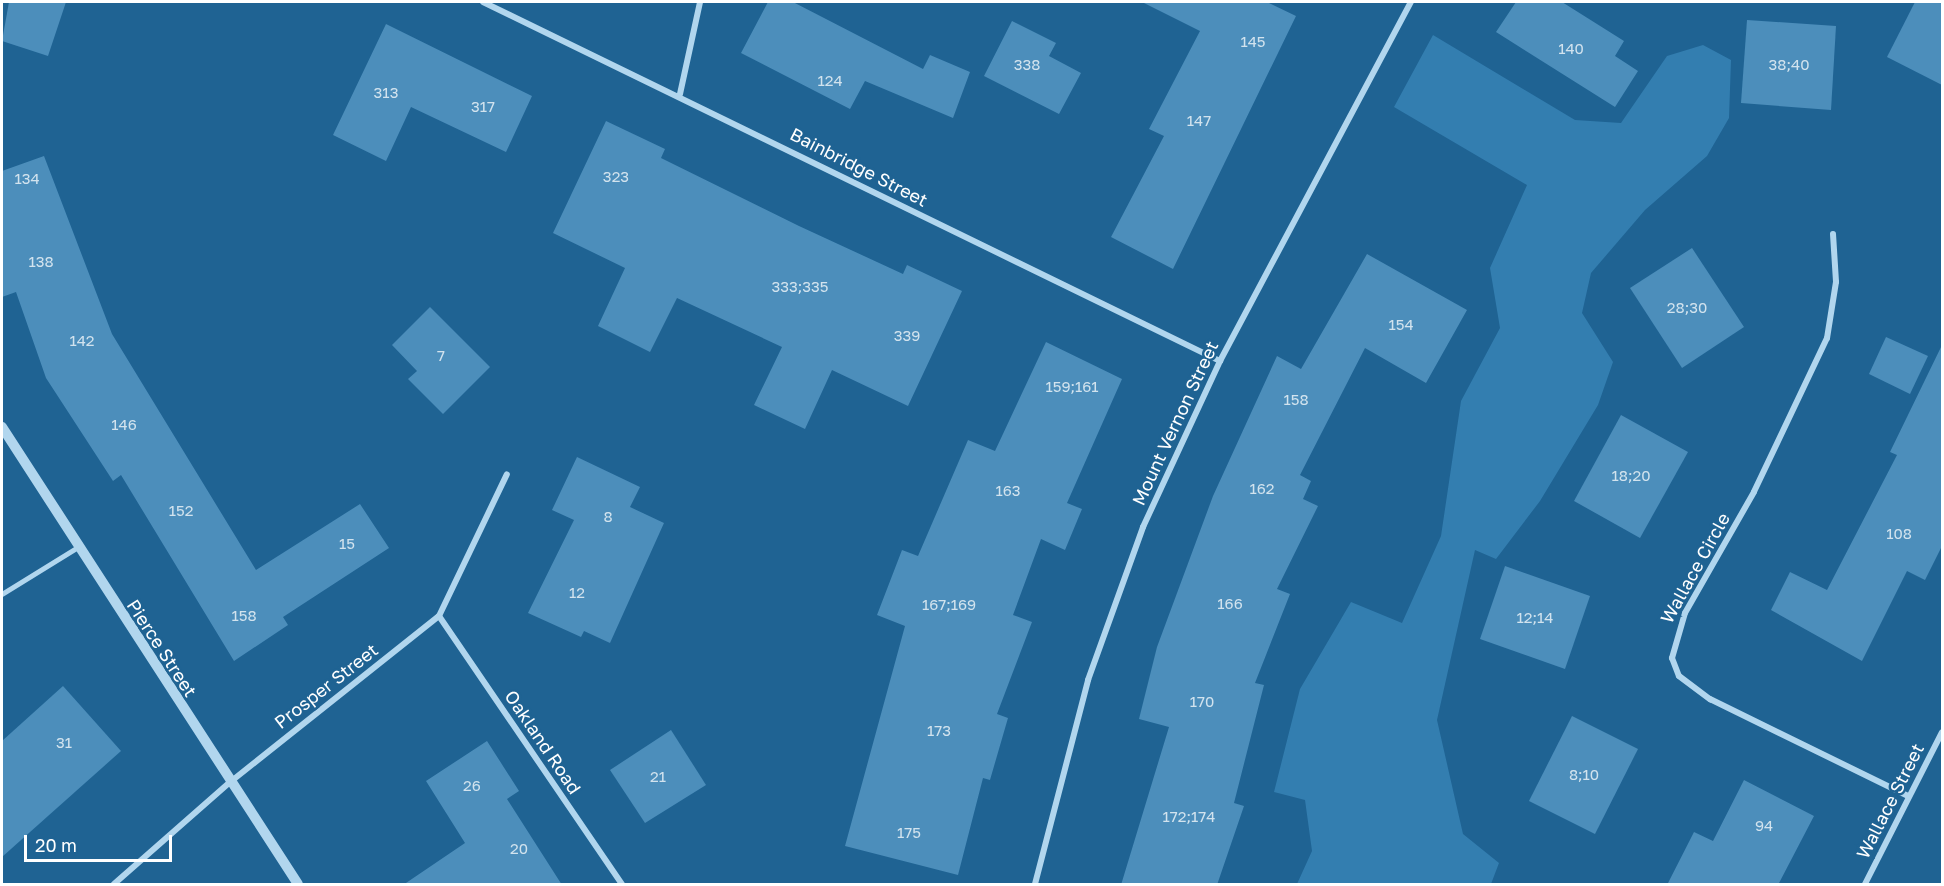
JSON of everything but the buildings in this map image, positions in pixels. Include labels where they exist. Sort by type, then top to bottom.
[{"type":"street","name":"Bainbridge Street","points":[[483,2],[680,94],[1220,361]]},
{"type":"street","points":[[680,94],[699,2]]},
{"type":"street","name":"Mount Vernon Street","points":[[1035,885],[1114,602],[1220,361],[1411,2]]},
{"type":"street","name":"Wallace Circle","points":[[1833,234],[1836,282],[1827,338],[1754,492],[1685,613],[1672,658],[1679,676],[1710,699],[1908,796]]},
{"type":"street","name":"Pierce Street","points":[[2,427],[229,783],[298,885]]},
{"type":"street","name":"Prosper Street","points":[[114,885],[229,783],[439,616],[507,474]]},
{"type":"street","name":"Oakland Road","points":[[439,616],[622,885]]},
{"type":"street","name":"Wallace Street","points":[[1865,885],[1942,732]]},
{"type":"lane","points":[[2,594],[78,547]]},
{"type":"shaded area","points":[[1433,35],[1575,120],[1621,123],[1667,56],[1703,45],[1731,60],[1729,118],[1707,156],[1645,210],[1591,273],[1582,313],[1613,362],[1598,405],[1540,501],[1496,559],[1475,550],[1437,720],[1463,834],[1499,863],[1491,884],[1297,884],[1312,851],[1305,800],[1274,792],[1300,689],[1351,602],[1402,623],[1441,536],[1461,401],[1500,328],[1490,268],[1527,185],[1394,107]]}]
